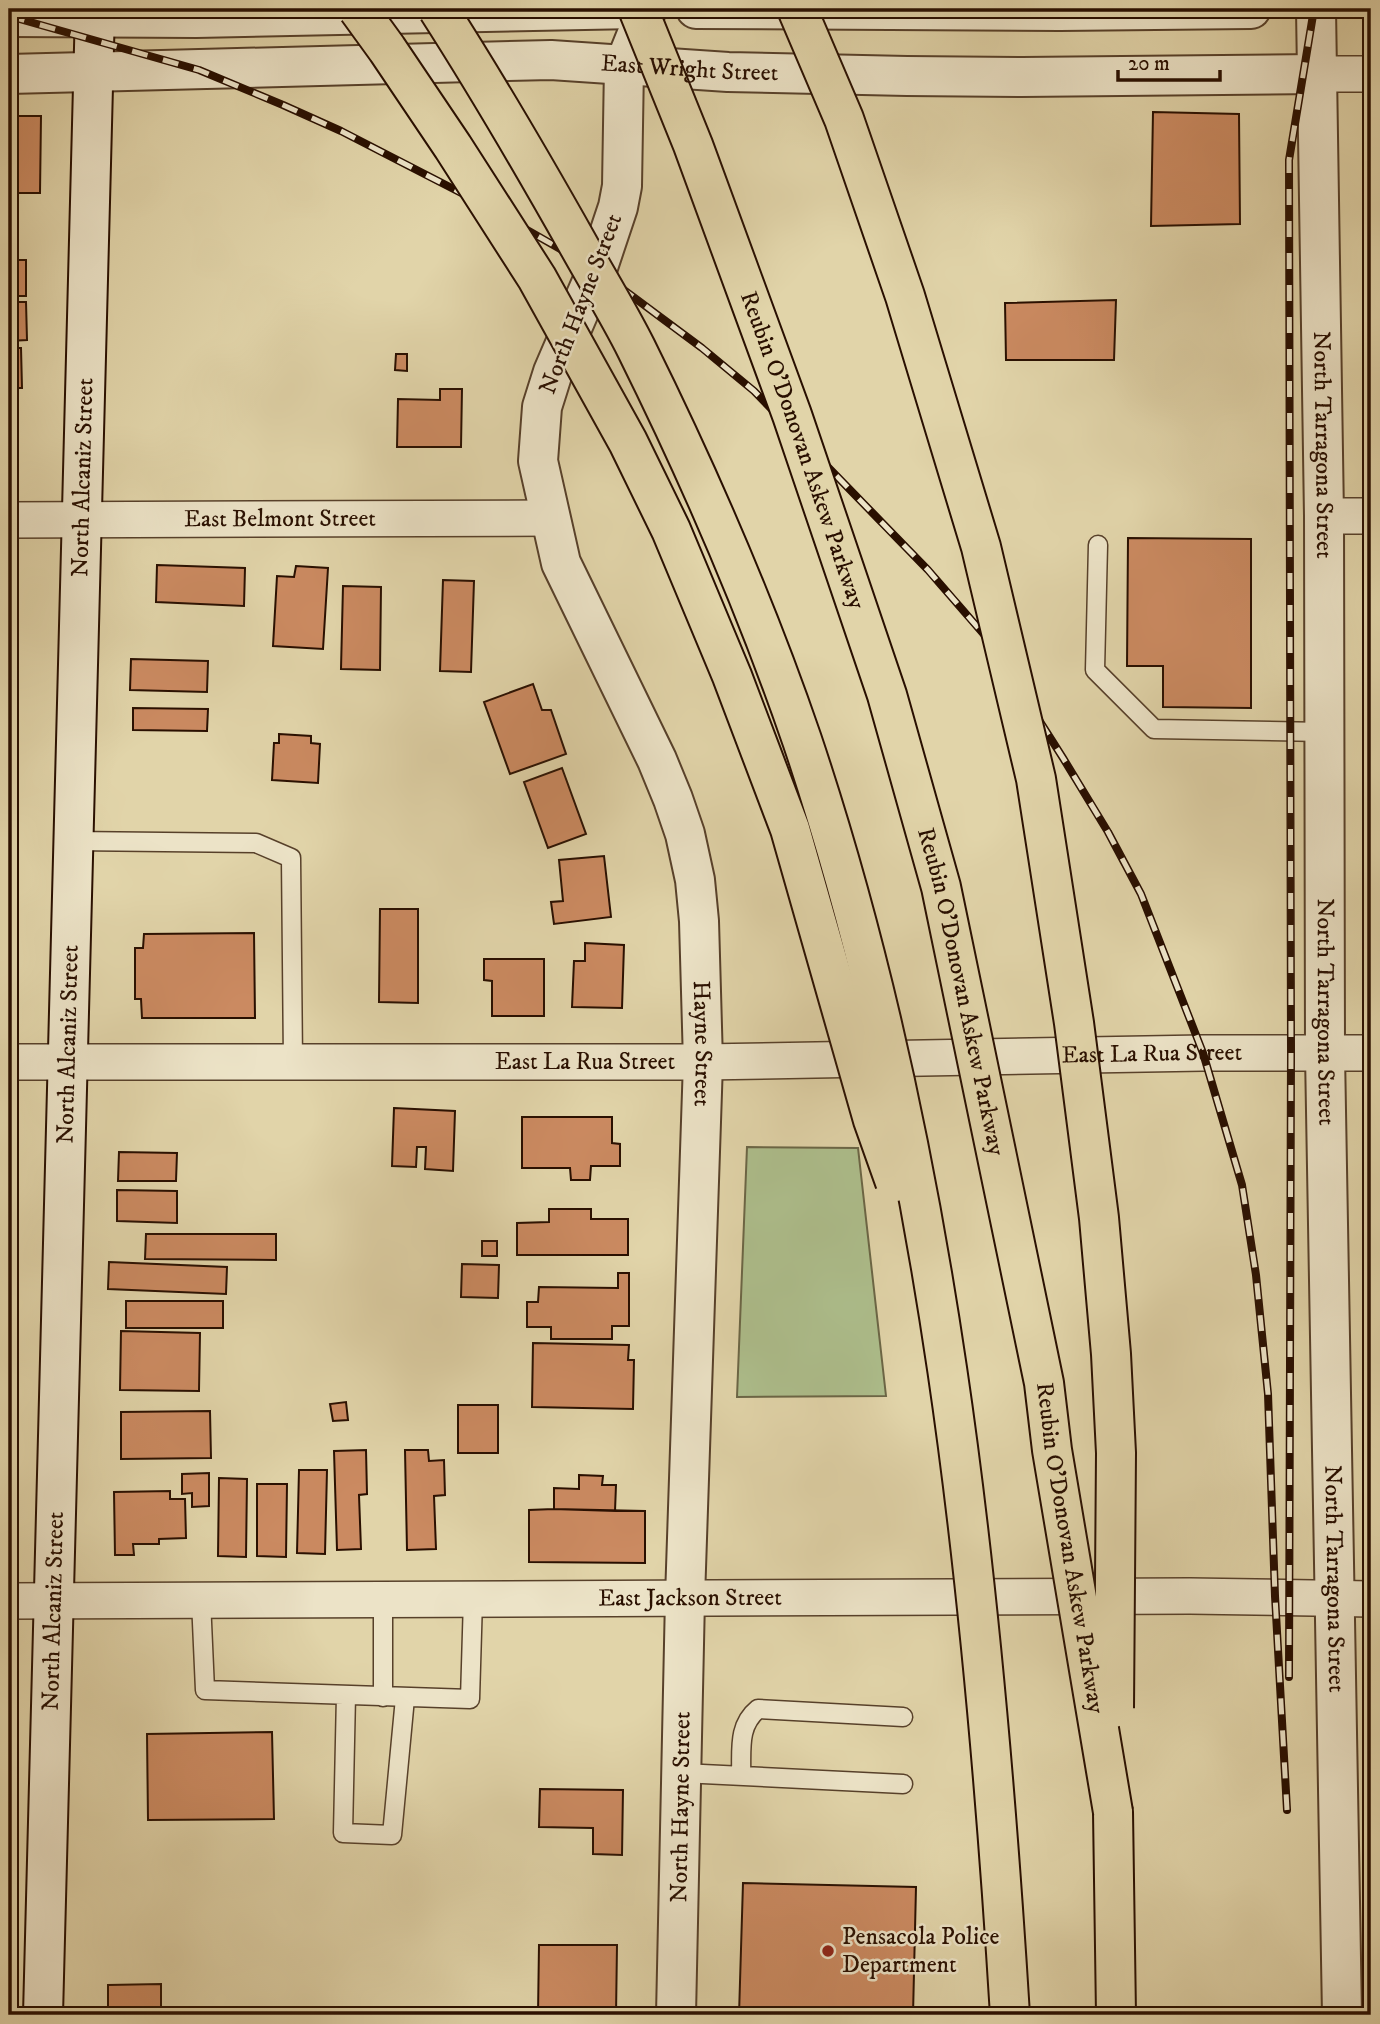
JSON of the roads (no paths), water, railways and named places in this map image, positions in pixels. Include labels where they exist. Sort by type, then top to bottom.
[{"type":"highway","points":[[358,9],[453,147],[537,278],[616,420],[671,530],[732,676],[790,829],[873,1120],[935,1296]]},
{"type":"highway","points":[[438,9],[503,111],[634,344],[704,495],[759,622],[801,737],[858,926],[904,1125],[935,1296],[966,1512],[984,1665],[1010,2015]]},
{"type":"highway","name":"Reubin O'Donovan Askew Parkway","points":[[637,9],[693,145],[792,415],[887,695],[941,887],[1044,1383],[1052,1451],[1113,1812],[1116,2015]]},
{"type":"highway","points":[[797,9],[844,119],[905,296],[981,547],[1036,779],[1099,1218],[1111,1353],[1116,1453],[1113,1812]]},
{"type":"street","points":[[9,16],[10,9]]},
{"type":"street","points":[[9,16],[637,9]]},
{"type":"street","name":"North Hayne Street","points":[[551,518],[538,461],[542,407],[553,372],[597,270],[618,207],[622,186],[624,66],[647,9]]},
{"type":"street","points":[[696,9],[1251,9]]},
{"type":"street","name":"North Tarragona Street","points":[[1316,9],[1324,516],[1325,1054],[1353,1599],[1342,2015]]},
{"type":"street","name":"North Alcaniz Street","points":[[43,2015],[95,14]]},
{"type":"street","points":[[9,16],[95,71]]},
{"type":"street","name":"East Wright Street","points":[[9,75],[551,60],[728,72],[1022,78],[1371,74]]},
{"type":"street","points":[[1324,516],[1371,516]]},
{"type":"street","name":"East Belmont Street","points":[[9,520],[551,518]]},
{"type":"street","name":"Hayne Street","points":[[551,518],[561,563],[657,760],[685,834],[695,880],[699,921],[703,1062],[685,1598]]},
{"type":"street","name":"East La Rua Street","points":[[9,1062],[703,1062],[1240,1052],[1371,1053]]},
{"type":"street","name":"East Jackson Street","points":[[9,1601],[1263,1596],[1353,1599]]},
{"type":"street","name":"North Hayne Street","points":[[676,2015],[685,1598]]},
{"type":"lane","points":[[1098,545],[1095,670],[1154,729],[1324,732]]},
{"type":"lane","points":[[72,841],[256,843],[291,858],[293,1062]]},
{"type":"lane","points":[[383,1599],[383,1697]]},
{"type":"lane","points":[[201,1600],[205,1690],[470,1699],[473,1599]]},
{"type":"lane","points":[[346,1695],[342,1833],[392,1835],[405,1698]]},
{"type":"lane","points":[[741,1776],[743,1728],[748,1717],[758,1709],[903,1717]]},
{"type":"lane","points":[[681,1773],[903,1784]]},
{"type":"railway","points":[[1289,1677],[1289,160],[1314,9]]},
{"type":"railway","points":[[9,16],[199,70],[283,105],[341,131],[473,199],[597,270],[702,348],[754,391],[928,570],[987,638],[1108,832],[1141,894],[1203,1053],[1242,1185],[1256,1275],[1268,1394],[1275,1596],[1287,1810]]},
{"type":"place","name":"Pensacola Police Department","points":[[828,1951]]}]
